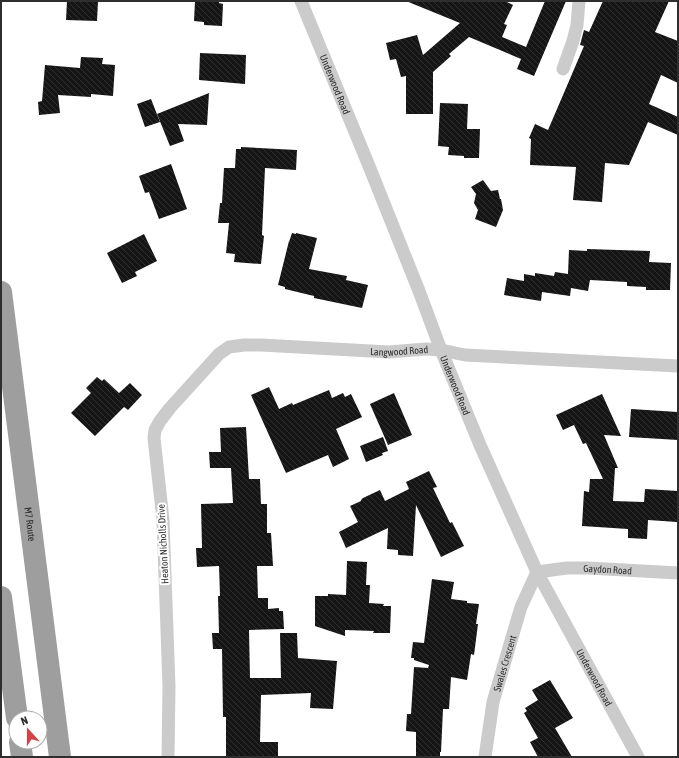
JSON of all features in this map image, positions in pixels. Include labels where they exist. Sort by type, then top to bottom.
[{"type":"highway","name":"M7 Route","points":[[1,292],[60,757]]},
{"type":"highway","points":[[1,597],[16,710]]},
{"type":"street","name":"Underwood Road","points":[[301,1],[396,232],[441,350],[480,445],[537,572],[638,757]]},
{"type":"street","points":[[563,69],[577,25],[579,1]]},
{"type":"street","name":"Langwood Road","points":[[218,354],[229,347],[244,345],[269,345],[389,352],[426,349],[441,350],[465,355],[678,366]]},
{"type":"street","name":"Heaton Nicholls Drive","points":[[168,757],[169,686],[163,520],[154,438],[155,430],[160,421],[218,354]]},
{"type":"street","name":"Gaydon Road","points":[[537,572],[567,568],[588,568],[678,573]]},
{"type":"street","name":"Swales Crescent","points":[[486,757],[493,702],[521,608],[537,572]]},
{"type":"building","points":[[67,1],[98,1],[97,21],[66,20]]},
{"type":"building","points":[[195,1],[219,1],[219,3],[223,4],[222,26],[204,25],[204,22],[194,21]]},
{"type":"building","points":[[406,1],[505,1],[513,5],[504,24],[507,25],[502,37],[526,47],[545,1],[566,1],[534,76],[517,69],[521,59],[469,37],[449,54],[451,56],[433,72],[433,114],[406,114],[406,76],[401,77],[396,59],[390,60],[386,43],[417,35],[423,55],[460,23]]},
{"type":"building","points":[[603,1],[669,1],[655,32],[678,41],[678,83],[661,75],[649,104],[678,117],[678,135],[648,122],[629,165],[605,163],[602,202],[573,200],[576,167],[530,165],[531,139],[529,138],[535,124],[548,130],[584,46],[580,45],[584,30],[589,32]]},
{"type":"building","points":[[200,53],[246,55],[245,84],[199,80]]},
{"type":"building","points":[[81,57],[103,58],[102,64],[115,65],[113,96],[91,94],[91,97],[58,95],[60,113],[39,115],[38,102],[42,101],[45,65],[80,68]]},
{"type":"building","points":[[209,93],[207,125],[178,124],[184,141],[170,146],[157,114]]},
{"type":"building","points":[[151,99],[160,122],[145,127],[137,104]]},
{"type":"building","points":[[440,103],[468,104],[467,129],[480,129],[479,158],[464,158],[464,156],[448,155],[449,147],[438,146]]},
{"type":"building","points":[[241,147],[297,150],[296,170],[265,168],[262,235],[264,236],[261,264],[234,262],[235,254],[226,253],[229,223],[218,223],[220,203],[222,203],[224,168],[235,168],[236,149],[241,149]]},
{"type":"building","points":[[171,164],[187,209],[159,219],[149,192],[145,193],[139,176]]},
{"type":"building","points":[[483,180],[491,191],[498,190],[501,199],[503,210],[496,227],[475,219],[478,210],[474,203],[476,194],[471,187]]},
{"type":"building","points":[[292,233],[317,238],[309,269],[347,276],[346,280],[368,285],[362,308],[314,298],[314,296],[285,289],[285,287],[278,285]]},
{"type":"building","points":[[144,234],[157,261],[135,272],[137,276],[122,283],[107,253]]},
{"type":"building","points":[[587,249],[650,251],[649,262],[671,263],[670,290],[646,290],[646,287],[627,286],[627,282],[590,280],[588,291],[571,288],[570,296],[542,292],[541,301],[504,295],[507,278],[524,281],[524,274],[535,276],[535,273],[554,276],[555,272],[568,274],[569,250],[587,251]]},
{"type":"building","points":[[97,377],[102,381],[104,379],[119,393],[130,383],[142,395],[128,410],[124,407],[95,436],[71,413],[91,393],[86,388]]},
{"type":"building","points":[[269,387],[279,409],[292,403],[293,405],[329,390],[332,398],[343,393],[345,397],[351,394],[362,417],[336,429],[349,459],[333,467],[328,455],[286,473],[251,395]]},
{"type":"building","points":[[394,393],[412,435],[388,445],[370,404]]},
{"type":"building","points":[[602,394],[621,436],[604,435],[618,468],[615,468],[613,501],[644,502],[645,489],[678,491],[677,522],[648,520],[647,539],[628,538],[628,529],[582,526],[584,491],[589,492],[590,479],[603,479],[586,443],[583,444],[574,425],[563,430],[556,415]]},
{"type":"building","points":[[631,409],[678,412],[678,440],[629,437]]},
{"type":"building","points":[[246,427],[249,479],[260,479],[261,504],[267,504],[267,533],[271,533],[273,566],[257,566],[258,598],[268,598],[268,609],[279,608],[279,611],[283,611],[284,629],[249,630],[250,678],[281,678],[280,633],[297,633],[298,658],[337,661],[333,709],[310,708],[311,693],[261,695],[260,742],[278,742],[278,757],[226,757],[226,717],[223,717],[222,649],[213,649],[212,633],[219,633],[219,566],[197,567],[196,548],[202,548],[201,504],[233,503],[231,468],[210,468],[209,452],[221,452],[220,428]]},
{"type":"building","points":[[383,437],[388,451],[382,453],[383,455],[366,462],[360,446]]},
{"type":"building","points":[[429,471],[437,487],[433,488],[450,523],[452,522],[464,546],[441,557],[416,505],[413,556],[398,555],[398,550],[387,549],[388,528],[346,548],[339,532],[358,522],[350,506],[380,490],[385,501],[409,489],[406,482]]},
{"type":"building","points":[[347,561],[367,562],[366,585],[370,585],[369,603],[391,606],[390,633],[345,630],[345,636],[315,626],[315,596],[328,596],[328,594],[346,595]]},
{"type":"building","points":[[432,579],[454,582],[451,599],[479,604],[476,624],[478,624],[474,655],[471,654],[467,680],[451,677],[449,709],[443,709],[440,757],[416,757],[416,732],[406,731],[407,714],[411,714],[414,667],[428,668],[429,665],[411,658],[413,642],[424,643]]},
{"type":"building","points":[[550,680],[573,718],[555,728],[572,757],[538,757],[530,742],[538,738],[524,713],[527,711],[525,708],[538,700],[532,690]]}]
